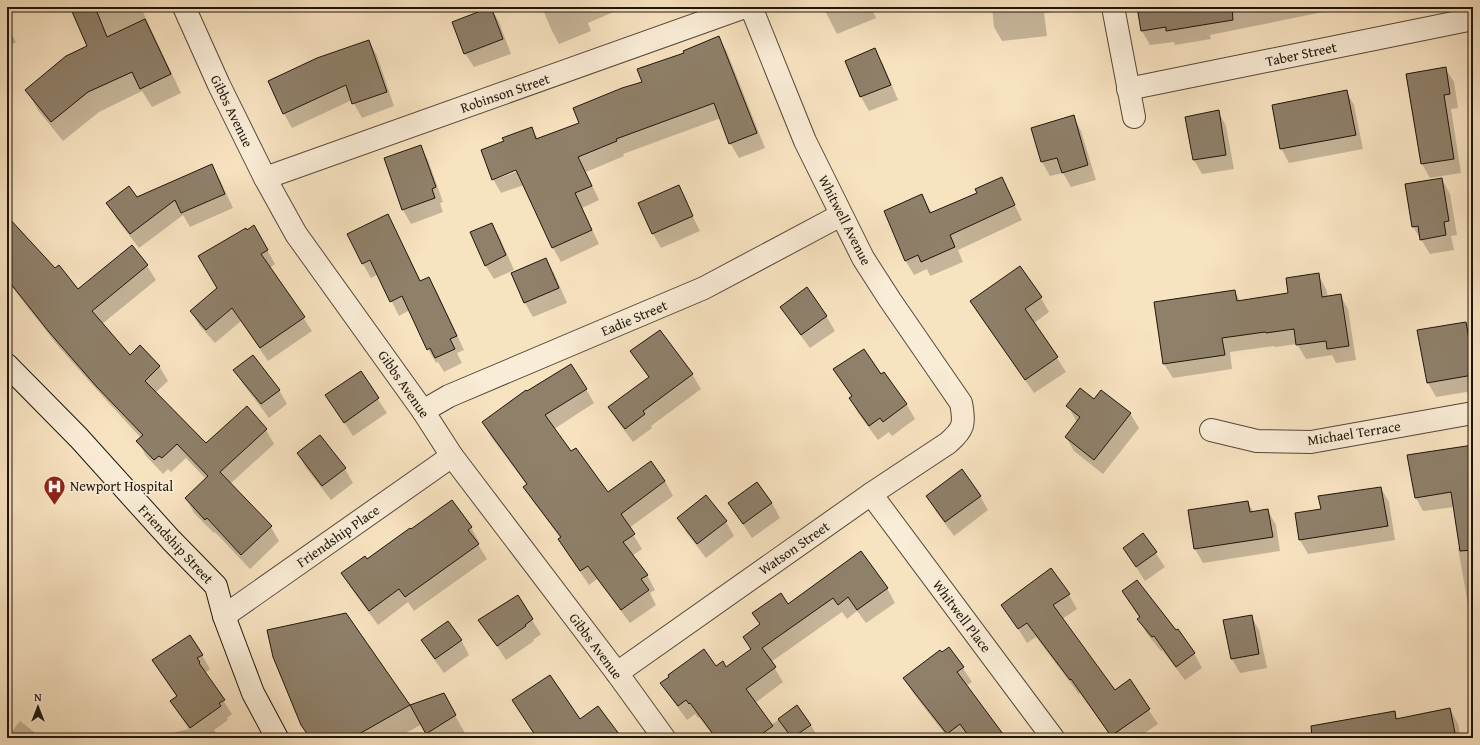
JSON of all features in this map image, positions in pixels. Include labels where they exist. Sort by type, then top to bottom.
[{"type":"street","name":"Gibbs Avenue","points":[[184,7],[219,85],[264,178],[296,234],[423,411],[452,456],[617,673],[664,738]]},
{"type":"street","name":"Robinson Street","points":[[264,178],[745,7]]},
{"type":"street","name":"Whitwell Avenue","points":[[751,7],[805,141],[863,258],[961,404],[964,419]]},
{"type":"street","points":[[1113,7],[1134,117]]},
{"type":"street","name":"Taber Street","points":[[1128,89],[1473,18]]},
{"type":"street","name":"Eadie Street","points":[[423,411],[449,396],[704,288],[841,215]]},
{"type":"street","name":"Friendship Street","points":[[7,364],[79,438],[171,540],[216,586],[224,616],[253,693],[277,738]]},
{"type":"street","name":"Michael Terrace","points":[[1211,430],[1257,441],[1311,442],[1473,413]]},
{"type":"street","name":"Watson Street","points":[[617,673],[871,494],[948,443],[959,434],[964,419]]},
{"type":"street","name":"Friendship Place","points":[[224,616],[452,456]]},
{"type":"street","name":"Whitwell Place","points":[[871,494],[1053,738]]},
{"type":"building","points":[[70,7],[95,7],[107,37],[145,19],[171,74],[140,89],[132,72],[88,92],[51,122],[25,90],[66,56],[87,46]]},
{"type":"building","points":[[491,7],[503,39],[464,54],[452,22]]},
{"type":"building","points":[[1137,7],[1232,7],[1233,20],[1166,31],[1166,27],[1141,31]]},
{"type":"building","points":[[719,36],[757,133],[729,144],[714,103],[616,139],[617,141],[578,157],[592,186],[575,193],[592,230],[552,248],[516,170],[492,180],[481,150],[504,141],[502,138],[532,127],[536,139],[579,123],[573,108],[622,88],[642,82],[637,69],[684,53],[683,51]]},
{"type":"building","points":[[369,40],[387,92],[352,104],[346,85],[283,114],[268,81],[317,58]]},
{"type":"building","points":[[875,48],[891,85],[860,97],[845,61]]},
{"type":"building","points":[[1446,67],[1450,94],[1444,95],[1454,159],[1421,164],[1406,74]]},
{"type":"building","points":[[1347,90],[1356,135],[1280,149],[1272,105]]},
{"type":"building","points":[[1219,110],[1226,155],[1193,160],[1185,117]]},
{"type":"building","points":[[1074,115],[1088,165],[1062,173],[1057,158],[1041,162],[1031,128]]},
{"type":"building","points":[[421,145],[436,187],[432,189],[435,198],[402,210],[384,158]]},
{"type":"building","points":[[212,164],[225,194],[181,213],[175,200],[130,234],[106,203],[129,186],[137,197]]},
{"type":"building","points":[[1002,177],[1015,205],[950,235],[955,247],[921,262],[918,255],[905,261],[884,211],[922,194],[930,213],[977,193],[975,189]]},
{"type":"building","points":[[1442,178],[1449,221],[1444,222],[1446,235],[1420,240],[1418,226],[1412,227],[1405,184]]},
{"type":"building","points":[[679,185],[693,216],[652,234],[638,203]]},
{"type":"building","points":[[388,214],[420,281],[429,277],[457,336],[450,339],[455,349],[435,358],[430,348],[427,350],[402,296],[390,302],[370,260],[362,264],[347,234]]},
{"type":"building","points":[[7,216],[55,268],[59,265],[78,289],[132,245],[148,265],[92,311],[130,355],[140,345],[160,366],[145,381],[206,443],[247,406],[267,429],[220,472],[272,526],[241,555],[207,518],[205,520],[185,498],[208,476],[177,444],[162,458],[159,456],[154,460],[136,441],[143,435],[96,386],[49,332],[7,279]]},
{"type":"building","points":[[492,223],[506,255],[485,266],[470,232]]},
{"type":"building","points":[[254,225],[268,250],[261,254],[305,317],[260,348],[232,308],[206,330],[190,311],[217,288],[198,256],[246,228],[247,230]]},
{"type":"building","points":[[546,258],[559,288],[524,303],[511,273]]},
{"type":"building","points":[[1020,266],[1042,297],[1025,309],[1058,357],[1025,380],[970,301]]},
{"type":"building","points":[[1319,273],[1322,297],[1341,294],[1349,346],[1327,349],[1326,341],[1296,345],[1294,329],[1222,338],[1225,355],[1163,364],[1154,302],[1235,290],[1237,301],[1288,293],[1286,278]]},
{"type":"building","points":[[807,287],[827,316],[801,335],[780,307]]},
{"type":"building","points":[[1466,322],[1473,361],[1473,375],[1427,383],[1417,330]]},
{"type":"building","points":[[660,330],[693,374],[643,411],[645,414],[625,429],[608,407],[649,377],[630,351]]},
{"type":"building","points":[[864,349],[881,374],[884,372],[907,404],[883,422],[880,418],[869,426],[849,398],[852,396],[833,369]]},
{"type":"building","points":[[253,355],[280,390],[261,404],[233,370]]},
{"type":"building","points":[[571,364],[587,389],[545,415],[571,451],[576,448],[608,492],[651,461],[665,481],[621,514],[635,534],[623,542],[648,575],[641,579],[649,590],[621,610],[588,566],[580,571],[558,539],[561,537],[523,487],[527,484],[482,422],[526,390],[527,391]]},
{"type":"building","points":[[361,371],[379,398],[344,423],[325,395]]},
{"type":"building","points":[[1080,388],[1094,399],[1101,390],[1131,413],[1094,460],[1065,437],[1080,417],[1066,406]]},
{"type":"building","points":[[320,435],[346,468],[322,486],[297,453]]},
{"type":"building","points":[[1473,445],[1473,550],[1460,551],[1451,492],[1415,498],[1407,455]]},
{"type":"building","points":[[962,469],[981,496],[945,522],[926,496]]},
{"type":"building","points":[[757,482],[772,503],[743,524],[728,503]]},
{"type":"building","points":[[1381,487],[1388,526],[1299,540],[1295,513],[1321,509],[1318,496]]},
{"type":"building","points":[[706,495],[727,521],[697,544],[677,518]]},
{"type":"building","points":[[452,500],[472,527],[468,530],[479,544],[405,597],[399,589],[369,611],[341,573],[365,556],[367,559]]},
{"type":"building","points":[[1248,501],[1250,512],[1268,509],[1273,537],[1194,549],[1188,510]]},
{"type":"building","points":[[1143,533],[1157,552],[1136,567],[1123,548]]},
{"type":"building","points":[[861,551],[888,588],[857,610],[848,597],[838,605],[833,598],[762,648],[776,667],[746,689],[773,726],[756,738],[716,738],[690,703],[689,704],[686,700],[678,706],[660,683],[669,677],[668,675],[704,649],[716,666],[723,661],[726,667],[751,649],[743,637],[760,624],[752,613],[781,593],[788,604]]},
{"type":"building","points":[[1051,568],[1070,594],[1053,605],[1115,690],[1130,679],[1150,709],[1111,736],[1071,679],[1070,680],[1027,623],[1018,629],[1001,605]]},
{"type":"building","points":[[1137,580],[1176,630],[1178,629],[1195,653],[1176,667],[1154,636],[1152,637],[1137,619],[1140,617],[1122,591]]},
{"type":"building","points":[[518,595],[533,619],[525,625],[526,626],[497,646],[478,620]]},
{"type":"building","points":[[346,613],[410,705],[352,738],[310,738],[301,725],[273,657],[267,630]]},
{"type":"building","points":[[1252,615],[1259,654],[1231,659],[1223,620]]},
{"type":"building","points":[[448,621],[462,640],[435,659],[421,640]]},
{"type":"building","points":[[190,635],[203,655],[197,658],[200,662],[199,663],[225,700],[219,703],[221,706],[190,728],[170,701],[177,696],[152,660]]},
{"type":"building","points":[[949,647],[964,667],[957,672],[1006,738],[970,738],[960,724],[947,734],[903,678],[940,650],[942,652]]},
{"type":"building","points":[[550,675],[580,719],[598,706],[622,738],[537,738],[512,700]]},
{"type":"building","points":[[444,693],[456,715],[426,734],[410,705]]},
{"type":"building","points":[[797,705],[811,725],[792,738],[778,719]]},
{"type":"building","points":[[1450,708],[1456,738],[1312,738],[1311,726],[1395,711],[1396,719]]},
{"type":"place","name":"Newport Hospital","points":[[54,506]]}]
